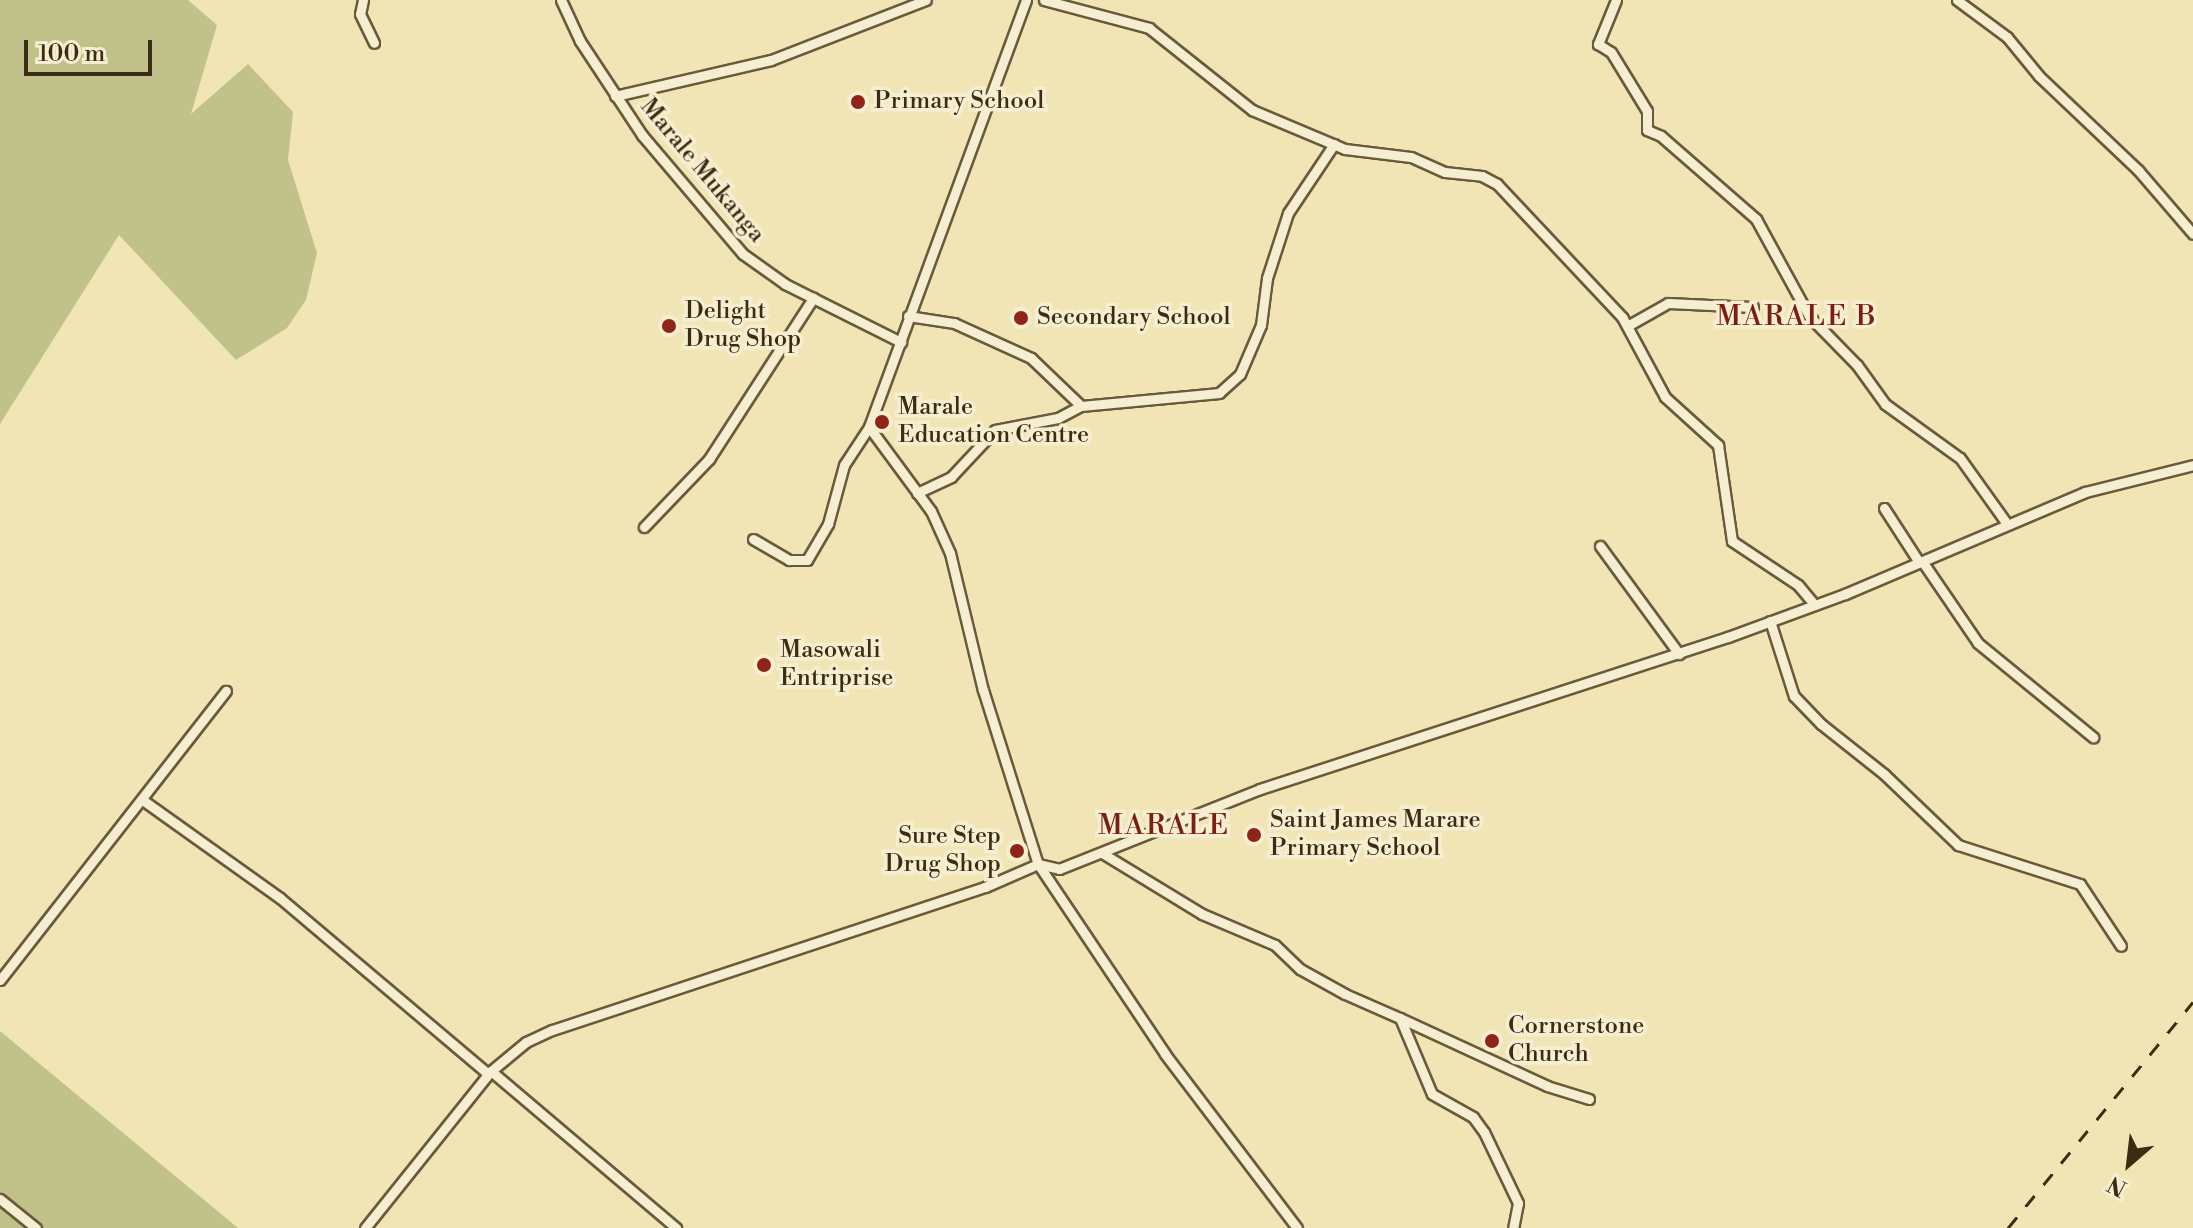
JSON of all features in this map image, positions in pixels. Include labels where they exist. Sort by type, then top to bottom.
[{"type":"street","points":[[363,0],[358,8],[374,43]]},
{"type":"street","name":"Marale Mukanga","points":[[561,0],[615,96],[743,254],[762,271],[901,342]]},
{"type":"street","points":[[615,96],[771,60],[926,0]]},
{"type":"street","points":[[753,539],[789,560],[800,562],[813,555],[844,465],[869,427],[1026,0]]},
{"type":"street","points":[[1044,0],[1149,28],[1252,110],[1334,144],[1357,152],[1411,157],[1445,172],[1490,179],[1629,325],[1665,397],[1722,452],[1724,513],[1732,541],[1798,585],[1815,605]]},
{"type":"street","points":[[1616,0],[1598,44],[1611,52],[1647,111],[1647,130],[1661,136],[1756,219],[1809,316],[1857,365],[1885,404],[1960,458],[2007,524]]},
{"type":"street","points":[[1957,0],[2007,37],[2039,76],[2138,170],[2193,234]]},
{"type":"street","points":[[917,493],[951,477],[995,430],[1058,418],[1081,406],[1210,396],[1231,385],[1265,315],[1267,278],[1288,213],[1334,144]]},
{"type":"street","points":[[644,527],[709,459],[813,298]]},
{"type":"street","points":[[1629,325],[1668,303],[1753,307]]},
{"type":"street","points":[[908,316],[954,323],[1031,358],[1081,406]]},
{"type":"street","points":[[869,427],[917,493],[950,553],[983,690],[1038,864],[1165,1054],[1297,1228]]},
{"type":"street","points":[[365,1228],[489,1072],[526,1042],[552,1030],[985,887],[1038,864],[1059,869],[1260,789],[1679,654],[1815,605],[2085,492],[2192,463]]},
{"type":"street","points":[[1884,508],[1978,643],[2093,737]]},
{"type":"street","points":[[1600,546],[1679,654]]},
{"type":"street","points":[[1770,621],[1794,696],[1821,724],[1885,775],[1958,845],[2080,884],[2121,946]]},
{"type":"street","points":[[0,980],[144,801],[226,691]]},
{"type":"street","points":[[144,801],[280,898],[676,1228]]},
{"type":"street","points":[[1102,853],[1202,914],[1275,945],[1300,969],[1345,994],[1547,1086],[1589,1099]]},
{"type":"street","points":[[1400,1018],[1432,1094],[1473,1117],[1484,1132],[1518,1203],[1513,1228]]},
{"type":"street","points":[[0,1199],[36,1228]]},
{"type":"green space","points":[[0,0],[188,0],[217,25],[191,114],[248,64],[293,112],[288,160],[317,253],[306,300],[287,328],[236,360],[119,235],[0,424]]},
{"type":"green space","points":[[0,1031],[238,1228],[0,1228]]},
{"type":"railway","points":[[2008,1228],[2193,1002]]},
{"type":"place","name":"Primary School","points":[[858,102]]},
{"type":"place","name":"Secondary School","points":[[1021,318]]},
{"type":"place","name":"Delight Drug Shop","points":[[669,326]]},
{"type":"place","name":"Marale Education Centre","points":[[882,422]]},
{"type":"place","name":"Masowali Entriprise","points":[[764,665]]},
{"type":"place","name":"Saint James Marare Primary School","points":[[1254,835]]},
{"type":"place","name":"Sure Step Drug Shop","points":[[1017,851]]},
{"type":"place","name":"Cornerstone Church","points":[[1492,1041]]},
{"type":"district","name":"MARALE B","points":[[1797,317]]},
{"type":"district","name":"MARALE","points":[[1164,826]]}]
